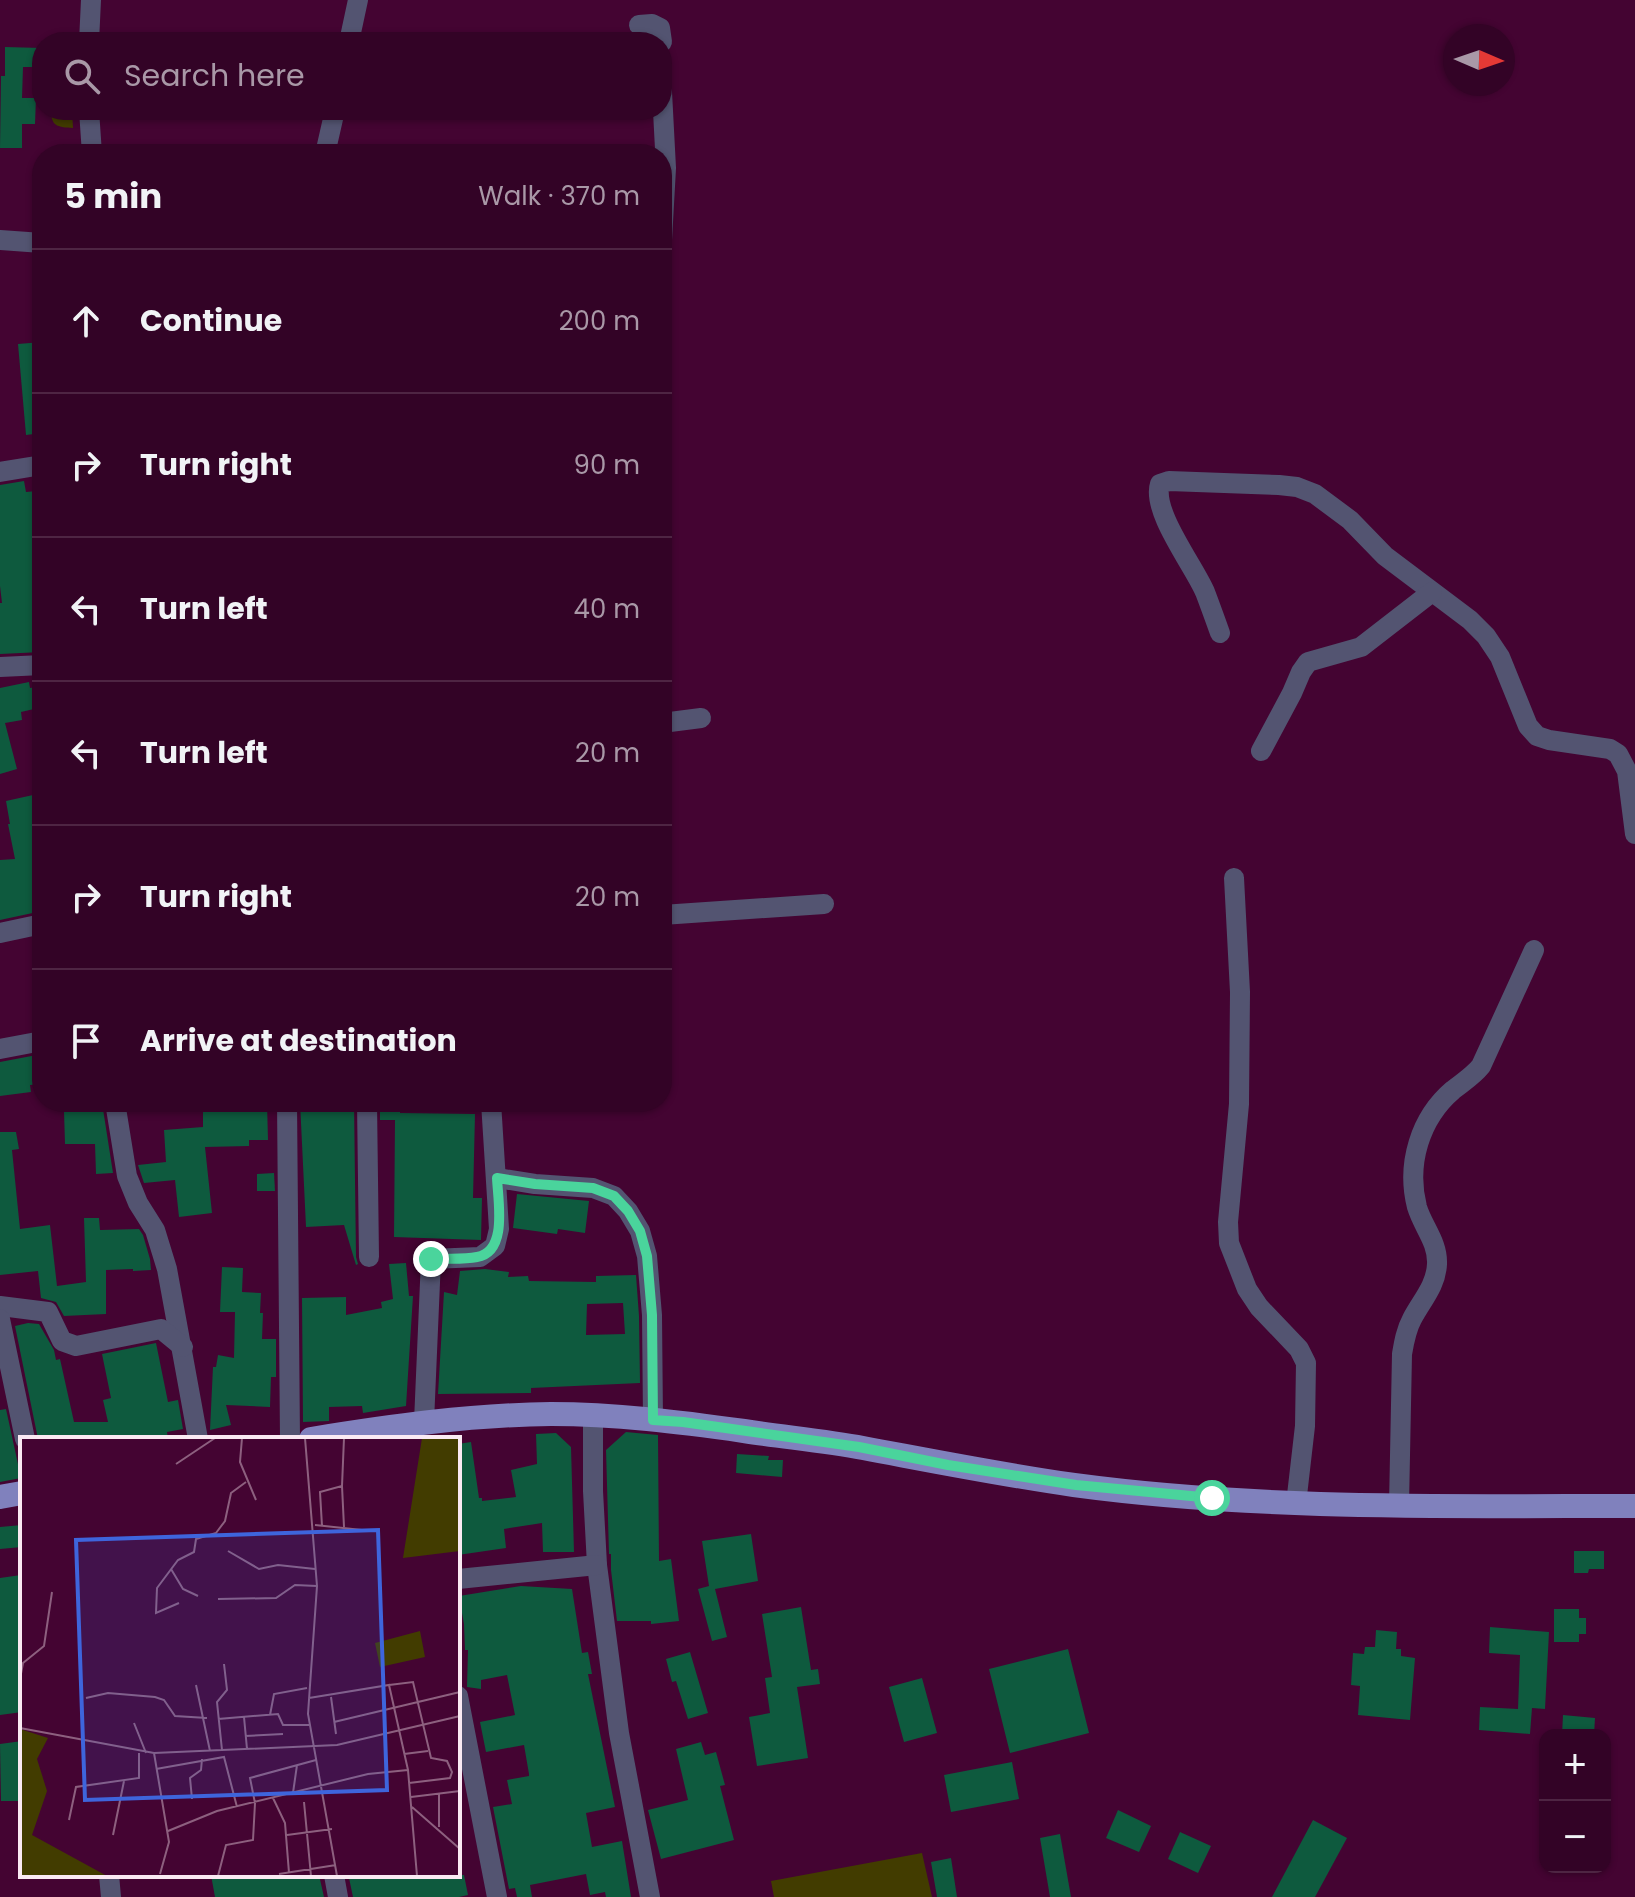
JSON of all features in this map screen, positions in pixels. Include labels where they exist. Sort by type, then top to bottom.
[{"type":"main road","points":[[324,1437],[424,1422],[491,1416],[593,1415],[683,1422],[859,1447],[1076,1485],[1212,1498],[1296,1504],[1399,1506],[1635,1506]]},
{"type":"main road","points":[[0,1497],[20,1493]]},
{"type":"street","points":[[89,32],[91,0]]},
{"type":"street","points":[[351,32],[358,0]]},
{"type":"street","points":[[639,25],[652,24],[660,28],[661,32]]},
{"type":"street","points":[[90,120],[91,144]]},
{"type":"street","points":[[327,144],[333,120]]},
{"type":"street","points":[[663,120],[665,144]]},
{"type":"street","points":[[0,240],[32,242]]},
{"type":"street","points":[[0,472],[32,467]]},
{"type":"street","points":[[1220,633],[1204,590],[1165,519],[1158,491],[1160,484],[1297,487],[1315,494],[1350,520],[1385,556],[1470,620],[1486,636],[1500,657],[1528,726],[1537,736],[1610,749],[1618,754],[1627,771],[1635,834]]},
{"type":"street","points":[[1261,751],[1308,662],[1361,647],[1432,592]]},
{"type":"street","points":[[0,667],[32,665]]},
{"type":"street","points":[[672,722],[701,718]]},
{"type":"street","points":[[1234,878],[1240,992],[1239,1090],[1229,1243],[1247,1289],[1259,1307],[1299,1349],[1306,1363],[1305,1426],[1296,1504]]},
{"type":"street","points":[[672,914],[824,904]]},
{"type":"street","points":[[0,933],[32,926]]},
{"type":"street","points":[[1399,1506],[1402,1354],[1406,1332],[1436,1277],[1437,1261],[1436,1247],[1416,1202],[1414,1168],[1417,1142],[1431,1115],[1452,1091],[1481,1066],[1534,950]]},
{"type":"street","points":[[0,1049],[32,1043]]},
{"type":"street","points":[[117,1112],[127,1176],[138,1203],[155,1230],[167,1269],[198,1437]]},
{"type":"street","points":[[287,1112],[290,1437]]},
{"type":"street","points":[[367,1112],[369,1257]]},
{"type":"street","points":[[424,1422],[431,1259],[480,1257],[495,1246],[499,1229],[492,1112]]},
{"type":"street","points":[[497,1178],[593,1188],[614,1196],[628,1211],[640,1231],[647,1256],[652,1315],[653,1420]]},
{"type":"street","points":[[0,1306],[48,1312],[62,1341],[76,1346],[161,1329],[183,1347]]},
{"type":"street","points":[[0,1319],[25,1437]]},
{"type":"street","points":[[593,1415],[597,1565],[619,1733],[650,1897]]},
{"type":"street","points":[[460,1579],[597,1565]]},
{"type":"street","points":[[460,1706],[497,1897]]},
{"type":"street","points":[[109,1877],[111,1897]]},
{"type":"street","points":[[334,1877],[338,1897]]},
{"type":"shaded area","points":[[52,120],[73,120],[73,128],[56,125]]},
{"type":"shaded area","points":[[922,1853],[932,1897],[774,1897],[771,1881]]},
{"type":"building","points":[[5,47],[32,48],[32,67],[23,67],[22,98],[32,98],[32,120],[35,120],[35,124],[22,124],[22,148],[0,148],[1,76],[5,76]]},
{"type":"building","points":[[32,343],[32,434],[26,435],[18,344]]},
{"type":"building","points":[[24,481],[26,492],[32,491],[32,652],[0,654],[0,485]]},
{"type":"building","points":[[29,682],[32,688],[32,709],[21,712],[22,720],[5,723],[17,769],[0,774],[0,688]]},
{"type":"building","points":[[32,795],[32,913],[0,920],[0,860],[15,859],[6,801]]},
{"type":"building","points":[[32,1056],[31,1092],[0,1096],[0,1062]]},
{"type":"building","points":[[64,1112],[103,1112],[113,1173],[96,1174],[95,1144],[65,1144]]},
{"type":"building","points":[[203,1112],[267,1112],[268,1140],[249,1140],[249,1146],[205,1147],[212,1213],[179,1217],[175,1180],[144,1183],[138,1165],[166,1162],[164,1130],[203,1127]]},
{"type":"building","points":[[300,1112],[354,1112],[358,1264],[344,1225],[306,1227]]},
{"type":"building","points":[[380,1112],[475,1114],[473,1198],[482,1198],[481,1240],[394,1237],[395,1120],[380,1120]]},
{"type":"building","points":[[0,1132],[16,1132],[19,1149],[12,1150],[20,1229],[50,1225],[57,1286],[86,1282],[84,1218],[99,1218],[100,1230],[139,1229],[143,1235],[151,1270],[106,1270],[106,1314],[64,1316],[56,1302],[41,1298],[38,1271],[0,1275]]},
{"type":"building","points":[[274,1173],[275,1191],[257,1191],[257,1174]]},
{"type":"building","points":[[517,1194],[589,1201],[585,1233],[558,1229],[557,1234],[513,1228]]},
{"type":"building","points":[[406,1263],[409,1296],[413,1296],[406,1406],[363,1413],[362,1406],[329,1407],[329,1421],[303,1422],[302,1298],[346,1297],[346,1315],[382,1308],[381,1302],[393,1299],[389,1264]]},
{"type":"building","points":[[222,1267],[243,1268],[242,1292],[261,1293],[262,1339],[276,1339],[276,1377],[271,1377],[270,1407],[226,1405],[231,1425],[210,1430],[213,1367],[216,1367],[218,1355],[234,1358],[235,1312],[220,1312]]},
{"type":"building","points":[[485,1269],[509,1272],[508,1277],[528,1276],[529,1281],[596,1282],[596,1276],[636,1275],[640,1383],[531,1388],[531,1393],[438,1394],[444,1292],[457,1295],[460,1271]],"holes":[[[623,1303],[625,1334],[586,1335],[587,1304]]]},
{"type":"building","points":[[39,1324],[54,1350],[56,1360],[60,1359],[74,1422],[108,1422],[103,1400],[111,1398],[102,1354],[156,1343],[168,1402],[178,1400],[183,1429],[167,1432],[168,1437],[38,1437],[15,1326]]},
{"type":"building","points":[[6,1409],[20,1478],[0,1482],[0,1410]]},
{"type":"building","points":[[626,1432],[658,1435],[659,1561],[671,1559],[679,1621],[651,1624],[651,1621],[617,1621],[609,1554],[606,1450]]},
{"type":"building","points":[[556,1433],[571,1447],[574,1552],[543,1552],[542,1523],[504,1529],[506,1548],[460,1555],[460,1444],[471,1442],[482,1501],[516,1497],[511,1470],[537,1464],[536,1434]]},
{"type":"building","points":[[737,1454],[783,1460],[782,1477],[736,1473]]},
{"type":"building","points":[[20,1525],[20,1547],[0,1549],[0,1527]]},
{"type":"building","points":[[751,1534],[758,1581],[715,1589],[727,1637],[712,1641],[698,1589],[709,1586],[702,1541]]},
{"type":"building","points":[[1574,1551],[1604,1551],[1604,1569],[1574,1573]]},
{"type":"building","points":[[20,1575],[20,1712],[0,1715],[0,1578]]},
{"type":"building","points":[[521,1586],[572,1589],[582,1653],[588,1652],[592,1674],[588,1674],[615,1807],[586,1813],[592,1847],[622,1841],[631,1897],[606,1897],[605,1892],[590,1895],[586,1874],[530,1885],[532,1897],[517,1897],[515,1888],[509,1889],[493,1807],[512,1804],[507,1780],[529,1774],[524,1745],[486,1752],[480,1722],[515,1715],[507,1675],[481,1680],[481,1689],[467,1687],[468,1650],[465,1650],[460,1596]]},
{"type":"building","points":[[801,1607],[811,1670],[818,1669],[820,1684],[797,1687],[808,1758],[757,1766],[749,1717],[770,1713],[765,1678],[772,1677],[762,1614]]},
{"type":"building","points":[[1554,1609],[1579,1609],[1579,1618],[1586,1618],[1586,1634],[1579,1634],[1579,1642],[1554,1642]]},
{"type":"building","points":[[1490,1627],[1549,1632],[1545,1709],[1532,1708],[1530,1734],[1479,1730],[1480,1707],[1518,1709],[1520,1655],[1489,1653]]},
{"type":"building","points":[[1376,1630],[1397,1632],[1396,1649],[1401,1649],[1401,1656],[1415,1658],[1410,1720],[1358,1715],[1360,1686],[1351,1685],[1353,1653],[1364,1654],[1365,1647],[1375,1647]]},
{"type":"building","points":[[1068,1649],[1089,1733],[1010,1753],[989,1669]]},
{"type":"building","points":[[690,1652],[708,1713],[688,1719],[666,1659]]},
{"type":"building","points":[[922,1678],[937,1733],[904,1742],[889,1687]]},
{"type":"building","points":[[1563,1715],[1595,1718],[1594,1729],[1562,1729]]},
{"type":"building","points":[[20,1741],[20,1801],[1,1801],[0,1744]]},
{"type":"building","points":[[701,1742],[705,1755],[716,1752],[725,1785],[720,1786],[734,1840],[661,1859],[648,1810],[688,1800],[676,1749]]},
{"type":"building","points":[[1012,1762],[1019,1799],[951,1812],[944,1775]]},
{"type":"building","points":[[1118,1810],[1151,1826],[1139,1852],[1106,1838]]},
{"type":"building","points":[[1313,1820],[1347,1838],[1315,1897],[1272,1897]]},
{"type":"building","points":[[1180,1832],[1211,1846],[1198,1873],[1168,1859]]},
{"type":"building","points":[[1060,1834],[1071,1897],[1050,1897],[1040,1838]]},
{"type":"building","points":[[951,1858],[957,1897],[937,1897],[931,1862]]},
{"type":"building","points":[[464,1875],[468,1895],[353,1897],[349,1878]]},
{"type":"building","points":[[211,1877],[319,1877],[324,1897],[215,1897]]},
{"type":"route","points":[[431,1259],[480,1257],[495,1246],[499,1229],[497,1178],[593,1188],[614,1196],[628,1211],[640,1231],[647,1256],[652,1315],[653,1420],[859,1447],[1076,1485],[1212,1498]]}]
